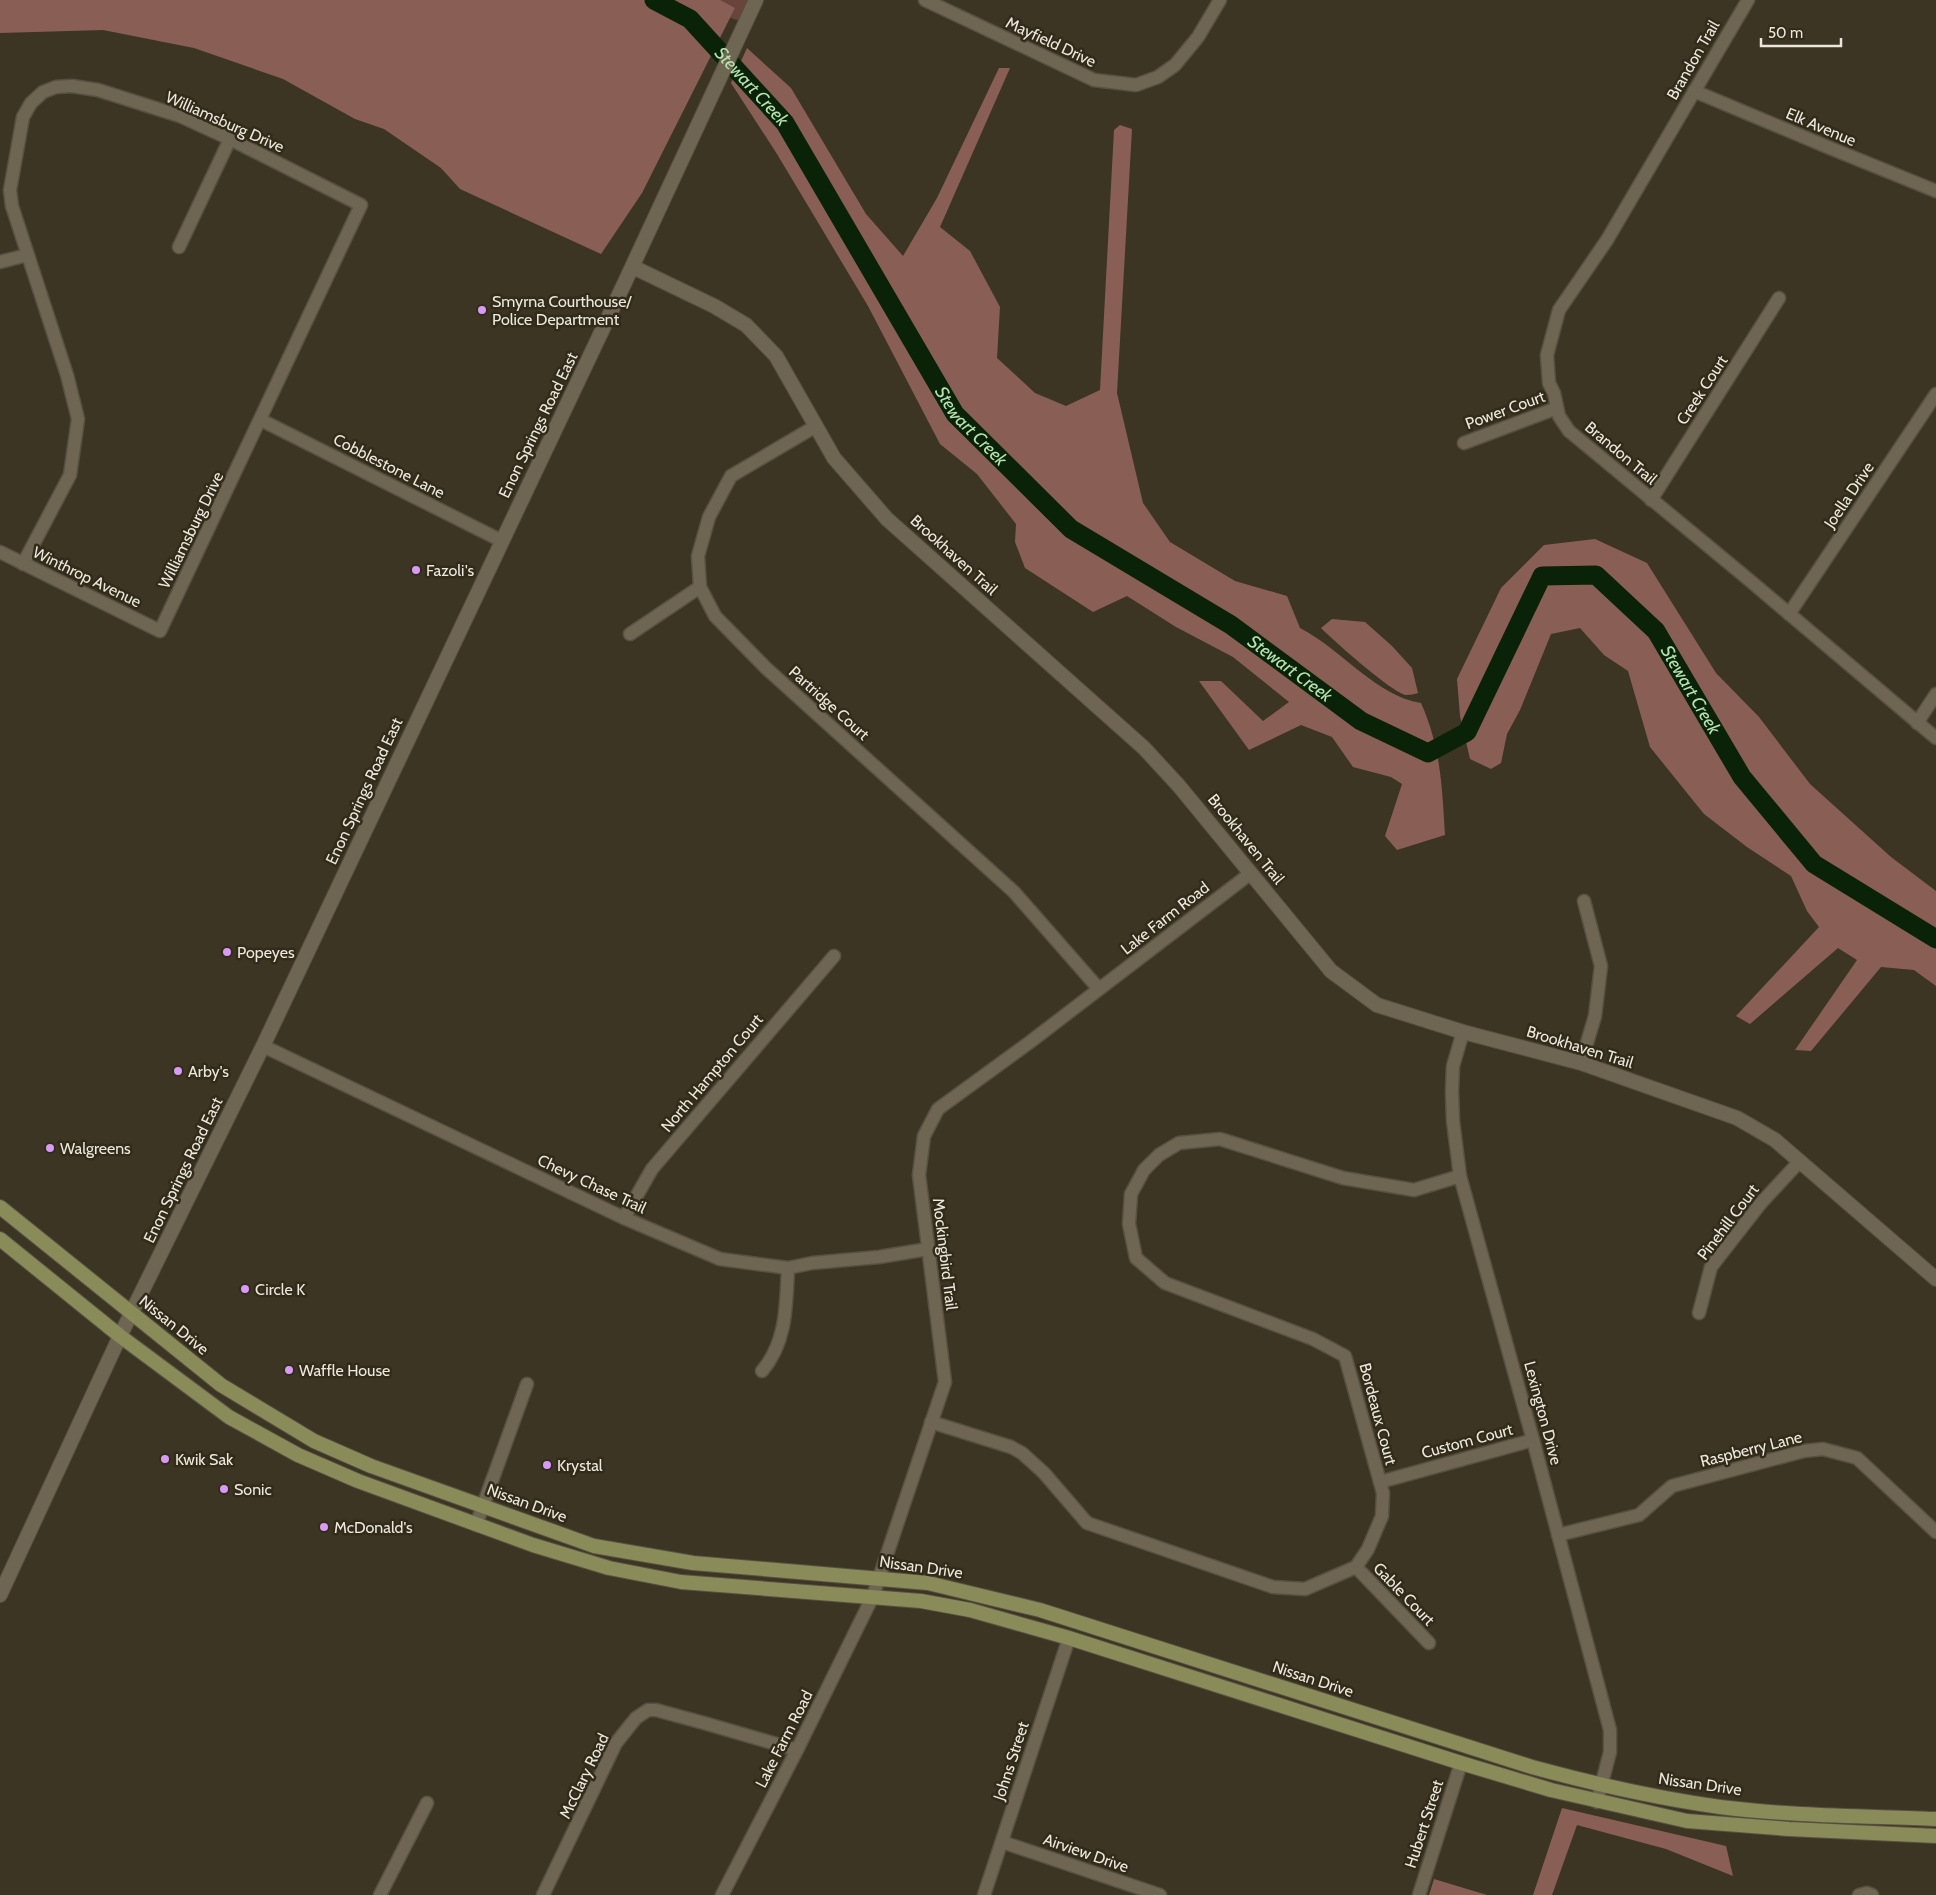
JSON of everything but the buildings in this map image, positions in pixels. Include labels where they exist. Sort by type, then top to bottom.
[{"type":"main road","name":"Nissan Drive","points":[[0,1207],[221,1385],[314,1441],[371,1466],[594,1546],[693,1563],[928,1583],[1040,1610],[1532,1767],[1602,1786],[1722,1807],[1936,1819]]},
{"type":"main road","name":"Nissan Drive","points":[[0,1239],[120,1336],[229,1417],[298,1455],[358,1481],[533,1545],[609,1568],[681,1582],[873,1596],[921,1601],[970,1610],[1069,1638],[1551,1790],[1687,1821],[1789,1829],[1936,1836]]},
{"type":"street","name":"Enon Springs Road East","points":[[0,1595],[120,1336],[263,1046],[633,267],[756,0]]},
{"type":"street","name":"Mayfield Drive","points":[[925,0],[1094,80],[1117,84],[1136,84],[1158,77],[1175,65],[1198,37],[1220,0]]},
{"type":"street","name":"Brandon Trail","points":[[1748,0],[1607,240],[1559,310],[1548,355],[1549,383],[1554,393],[1559,416],[1569,431],[1936,738]]},
{"type":"street","name":"Williamsburg Drive","points":[[23,564],[70,475],[78,419],[67,374],[12,206],[10,190],[23,117],[31,103],[43,92],[56,87],[72,86],[98,90],[180,116],[361,205],[160,631]]},
{"type":"street","name":"Elk Avenue","points":[[1694,91],[1936,191]]},
{"type":"street","points":[[179,247],[230,139]]},
{"type":"street","points":[[0,262],[27,255]]},
{"type":"street","name":"Brookhaven Trail","points":[[633,267],[714,306],[746,325],[776,356],[834,458],[888,519],[1144,748],[1179,786],[1331,971],[1377,1005],[1463,1032],[1581,1063],[1737,1118],[1775,1140],[1800,1160],[1936,1280]]},
{"type":"street","name":"Creek Court","points":[[1651,500],[1780,298]]},
{"type":"street","name":"Joella Drive","points":[[1789,614],[1936,394]]},
{"type":"street","name":"Power Court","points":[[1464,443],[1558,408]]},
{"type":"street","name":"Cobblestone Lane","points":[[261,420],[502,541]]},
{"type":"street","name":"Partridge Court","points":[[816,426],[730,476],[709,517],[698,556],[700,587],[715,616],[766,668],[1014,892],[1099,989]]},
{"type":"street","name":"Winthrop Avenue","points":[[0,552],[160,631]]},
{"type":"street","points":[[630,634],[700,587]]},
{"type":"street","points":[[1917,723],[1936,694]]},
{"type":"street","name":"Lake Farm Road","points":[[1099,989],[1251,873]]},
{"type":"street","points":[[1581,1063],[1595,1016],[1600,966],[1584,900]]},
{"type":"street","name":"North Hampton Court","points":[[624,1218],[652,1169],[834,956]]},
{"type":"street","name":"Mockingbird Trail","points":[[873,1596],[945,1382],[919,1175],[924,1136],[938,1110],[1099,989]]},
{"type":"street","name":"Lexington Drive","points":[[1463,1032],[1453,1066],[1452,1091],[1453,1121],[1460,1176],[1610,1730],[1610,1752],[1597,1802]]},
{"type":"street","name":"Chevy Chase Trail","points":[[263,1046],[624,1218],[720,1259],[788,1268],[812,1262],[879,1257],[928,1249]]},
{"type":"street","name":"Bordeaux Court","points":[[1356,1567],[1368,1549],[1382,1516],[1383,1493],[1345,1356],[1313,1339],[1165,1283],[1136,1258],[1129,1224],[1131,1194],[1144,1170],[1159,1155],[1179,1144],[1220,1139],[1343,1178],[1414,1190],[1460,1176]]},
{"type":"street","name":"Pinehill Court","points":[[1700,1312],[1711,1267],[1756,1210],[1800,1160]]},
{"type":"street","points":[[762,1371],[770,1362],[784,1327],[788,1268]]},
{"type":"street","points":[[476,1525],[527,1384]]},
{"type":"street","points":[[931,1422],[1011,1447],[1022,1453],[1044,1474],[1087,1523],[1273,1587],[1305,1590],[1356,1567]]},
{"type":"street","name":"Custom Court","points":[[1380,1482],[1533,1440]]},
{"type":"street","name":"Raspberry Lane","points":[[1558,1535],[1639,1515],[1672,1486],[1804,1451],[1823,1449],[1857,1458],[1936,1532]]},
{"type":"street","name":"Gable Court","points":[[1356,1567],[1429,1643]]},
{"type":"street","name":"Lake Farm Road","points":[[722,1895],[797,1750],[873,1596]]},
{"type":"street","name":"Johns Street","points":[[984,1895],[1069,1638]]},
{"type":"street","name":"McClary Road","points":[[543,1895],[616,1744],[636,1718],[648,1710],[656,1710],[704,1722],[797,1750]]},
{"type":"street","name":"Hubert Street","points":[[1419,1895],[1461,1763]]},
{"type":"street","points":[[380,1895],[426,1803]]},
{"type":"street","name":"Airview Drive","points":[[1002,1842],[1160,1895]]},
{"type":"street","points":[[1859,1895],[1867,1893],[1872,1895]]},
{"type":"shaded area","points":[[0,0],[720,0],[735,8],[642,193],[601,254],[460,189],[441,168],[384,129],[355,119],[283,79],[194,48],[103,30],[0,33]]},
{"type":"shaded area","points":[[681,0],[756,0],[745,23]]},
{"type":"shaded area","points":[[747,48],[791,88],[866,214],[903,256],[937,198],[999,68],[1010,68],[940,227],[970,251],[1000,307],[997,358],[1035,393],[1066,406],[1100,390],[1114,130],[1120,125],[1132,129],[1117,393],[1143,503],[1170,542],[1235,581],[1287,596],[1300,628],[1315,637],[1374,682],[1405,699],[1421,703],[1437,752],[1445,835],[1397,850],[1385,836],[1402,784],[1391,777],[1353,767],[1332,737],[1301,725],[1249,750],[1199,681],[1221,681],[1263,721],[1289,702],[1233,657],[1176,627],[1127,596],[1093,612],[1025,568],[1015,542],[1016,524],[977,474],[940,444],[868,306],[777,154],[731,83]]},
{"type":"shaded area","points":[[1595,539],[1647,563],[1716,673],[1759,717],[1810,784],[1891,857],[1936,891],[1936,986],[1914,970],[1881,967],[1811,1051],[1795,1050],[1857,960],[1838,948],[1750,1024],[1736,1016],[1819,927],[1807,911],[1791,876],[1747,847],[1704,814],[1650,747],[1628,671],[1604,655],[1580,628],[1551,634],[1520,710],[1507,734],[1501,763],[1491,769],[1470,759],[1460,716],[1457,679],[1501,588],[1544,545]]},
{"type":"shaded area","points":[[1332,619],[1365,622],[1392,646],[1412,668],[1418,693],[1406,695],[1399,692],[1349,654],[1321,628]]},
{"type":"shaded area","points":[[1562,1808],[1726,1846],[1733,1876],[1666,1849],[1577,1825],[1552,1895],[1533,1895]]},
{"type":"shaded area","points":[[1434,1879],[1487,1895],[1429,1895]]},
{"type":"waterway","name":"Stewart Creek","points":[[654,0],[690,19],[785,123],[955,414],[1071,529],[1231,625],[1361,721],[1428,753],[1467,732],[1542,576],[1596,575],[1656,631],[1742,777],[1814,864],[1936,939]]},
{"type":"place","name":"Smyrna Courthouse/ Police Department","points":[[482,310]]},
{"type":"place","name":"Fazoli's","points":[[416,570]]},
{"type":"place","name":"Popeyes","points":[[227,952]]},
{"type":"place","name":"Arby's","points":[[178,1071]]},
{"type":"place","name":"Walgreens","points":[[50,1148]]},
{"type":"place","name":"Circle K","points":[[245,1289]]},
{"type":"place","name":"Waffle House","points":[[289,1370]]},
{"type":"place","name":"Kwik Sak","points":[[165,1459]]},
{"type":"place","name":"Krystal","points":[[547,1465]]},
{"type":"place","name":"Sonic","points":[[224,1489]]},
{"type":"place","name":"McDonald's","points":[[324,1527]]}]
